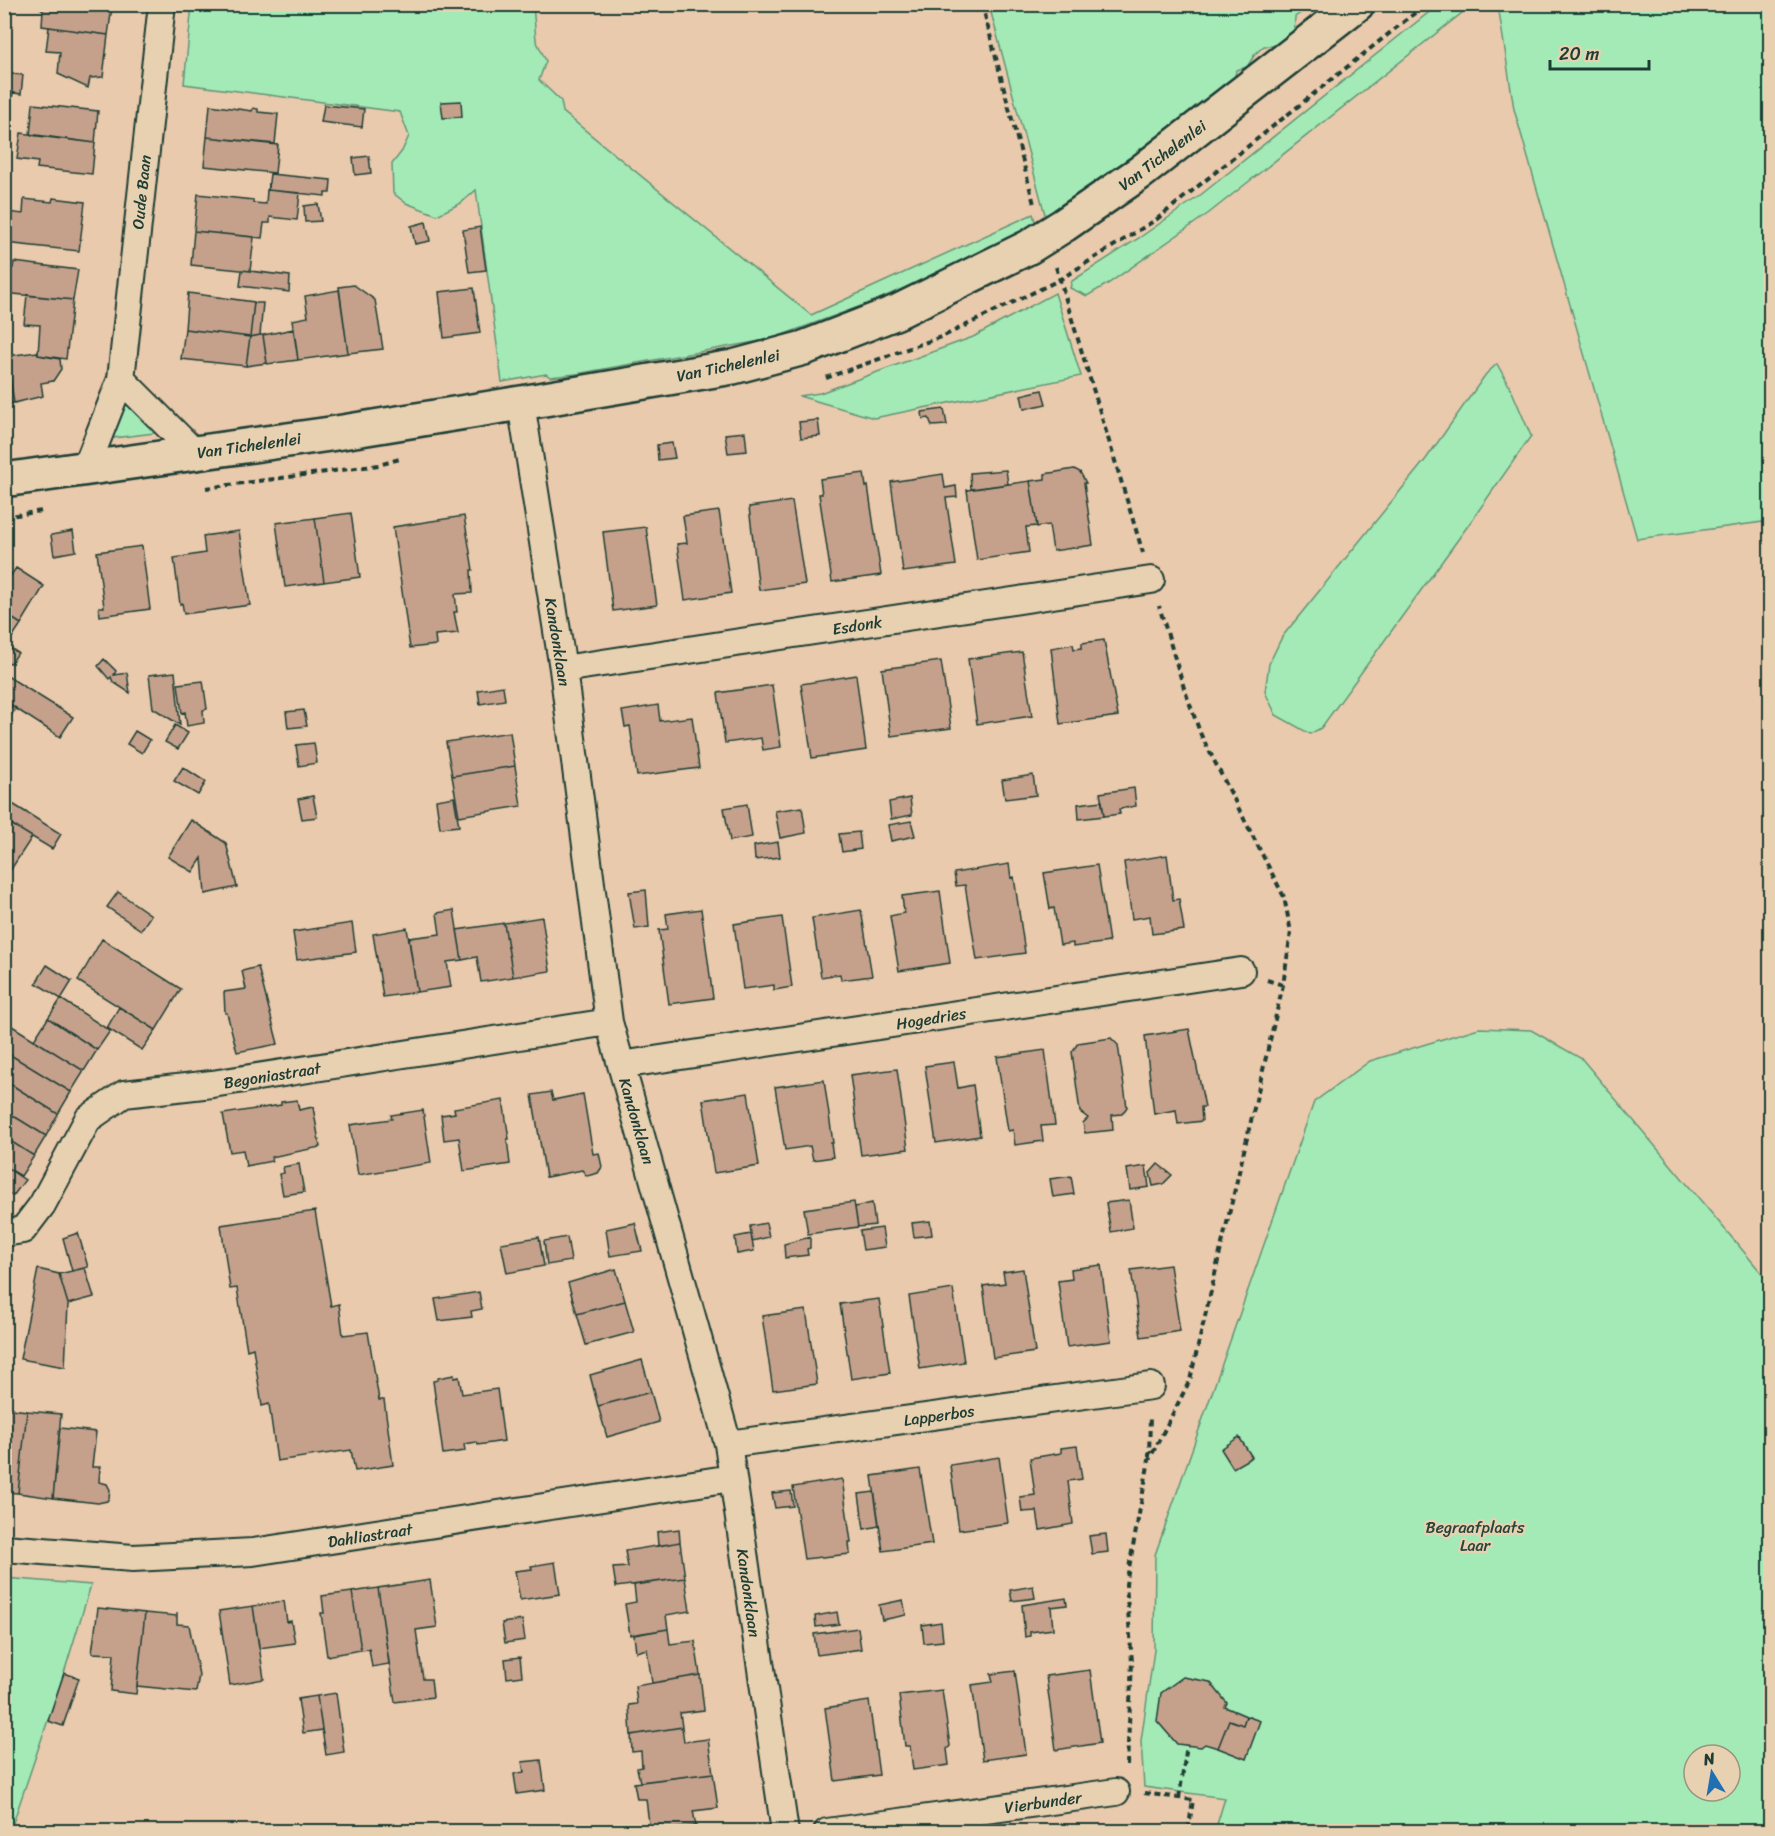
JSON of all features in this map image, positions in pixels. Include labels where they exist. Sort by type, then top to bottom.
[{"type":"street","name":"Oude Baan","points":[[86,468],[121,380],[162,4]]},
{"type":"street","name":"Van Tichelenlei","points":[[4,480],[330,434],[521,403],[733,367],[804,348],[897,312],[1029,247],[1141,172],[1357,4]]},
{"type":"street","points":[[121,380],[194,452]]},
{"type":"street","name":"Kandonklaan","points":[[521,403],[563,669],[609,1022],[728,1444],[785,1832]]},
{"type":"street","name":"Esdonk","points":[[563,669],[1151,580]]},
{"type":"street","name":"Hogedries","points":[[621,1065],[1241,972]]},
{"type":"street","name":"Begoniastraat","points":[[4,1233],[23,1230],[42,1205],[88,1119],[124,1094],[212,1084],[609,1022]]},
{"type":"street","name":"Lapperbos","points":[[728,1444],[1150,1386]]},
{"type":"street","name":"Dahliastraat","points":[[4,1548],[133,1558],[253,1552],[732,1478]]},
{"type":"street","name":"Vierbunder","points":[[827,1832],[1116,1792]]},
{"type":"path","points":[[982,4],[1039,223],[1046,236]]},
{"type":"path","points":[[1149,1460],[1150,1386]]},
{"type":"path","points":[[1179,1798],[1187,1745]]},
{"type":"path","points":[[1116,1792],[1129,1791],[1193,1800],[1188,1832]]},
{"type":"green space","points":[[192,5],[533,5],[536,40],[546,61],[539,80],[561,101],[563,112],[811,315],[1033,214],[1037,228],[875,301],[771,339],[576,374],[550,377],[546,374],[502,382],[476,190],[461,203],[437,215],[406,203],[393,193],[392,164],[402,151],[409,136],[400,112],[184,84]]},
{"type":"green space","points":[[989,5],[1312,5],[1295,17],[1294,36],[1280,46],[1264,46],[1255,54],[1247,67],[1236,70],[1235,76],[1047,222]]},
{"type":"green space","points":[[1438,5],[1472,5],[1209,213],[1087,296],[1070,288],[1072,281],[1198,197]]},
{"type":"green space","points":[[1498,5],[1770,5],[1770,521],[1637,539],[1514,109]]},
{"type":"green space","points":[[1055,293],[1081,376],[874,418],[799,396],[820,393],[973,337]]},
{"type":"green space","points":[[1497,364],[1511,389],[1531,436],[1321,728],[1310,734],[1276,715],[1265,692],[1269,664],[1282,637],[1426,459],[1486,374]]},
{"type":"green space","points":[[124,402],[163,432],[113,438]]},
{"type":"green space","name":"Begraafplaats Laar","points":[[1479,1028],[1531,1030],[1582,1059],[1770,1283],[1770,1831],[1215,1831],[1225,1798],[1144,1787],[1141,1741],[1154,1650],[1155,1555],[1314,1102],[1370,1061]]},
{"type":"green space","points":[[4,1578],[91,1585],[10,1832],[4,1831]]},
{"type":"building","points":[[34,4],[89,4],[112,7],[108,35],[42,26],[43,10]]},
{"type":"building","points":[[49,27],[108,35],[103,77],[90,78],[88,88],[58,74],[60,52],[46,51]]},
{"type":"building","points":[[4,73],[23,75],[21,94],[4,91]]},
{"type":"building","points":[[4,91],[13,92],[10,110],[4,110]]},
{"type":"building","points":[[461,101],[462,117],[443,118],[441,102]]},
{"type":"building","points":[[33,104],[98,111],[95,143],[30,135]]},
{"type":"building","points":[[210,105],[252,111],[253,108],[258,109],[258,112],[278,114],[275,144],[207,137]]},
{"type":"building","points":[[324,105],[364,109],[362,127],[321,122]]},
{"type":"building","points":[[21,133],[95,143],[92,174],[37,168],[38,162],[17,159]]},
{"type":"building","points":[[207,137],[278,145],[275,173],[204,166]]},
{"type":"building","points":[[369,156],[371,173],[355,175],[353,158]]},
{"type":"building","points":[[270,174],[331,180],[330,193],[325,193],[325,196],[268,190]]},
{"type":"building","points":[[267,190],[300,193],[297,220],[270,217],[270,223],[264,223],[262,238],[194,231],[198,194],[253,200],[253,203],[266,204]]},
{"type":"building","points":[[53,198],[85,202],[79,251],[5,243],[8,212],[23,214],[24,199],[52,202]]},
{"type":"building","points":[[318,204],[321,221],[305,222],[304,206]]},
{"type":"building","points":[[426,222],[430,241],[415,244],[411,226]]},
{"type":"building","points":[[480,227],[486,270],[469,272],[463,230]]},
{"type":"building","points":[[194,231],[254,237],[250,271],[191,265]]},
{"type":"building","points":[[14,262],[78,270],[73,300],[4,293],[4,267],[13,268]]},
{"type":"building","points":[[242,270],[290,276],[289,292],[240,286]]},
{"type":"building","points":[[354,285],[375,300],[383,349],[348,353],[339,287]]},
{"type":"building","points":[[474,288],[480,333],[444,338],[439,292]]},
{"type":"building","points":[[339,290],[348,353],[298,360],[292,320],[308,317],[305,296]]},
{"type":"building","points":[[188,293],[254,302],[250,337],[185,329]]},
{"type":"building","points":[[27,295],[73,300],[66,359],[38,355],[40,325],[24,324]]},
{"type":"building","points":[[254,303],[263,303],[260,335],[250,337]]},
{"type":"building","points":[[185,329],[250,337],[246,366],[181,359]]},
{"type":"building","points":[[294,329],[298,360],[267,364],[263,335]]},
{"type":"building","points":[[4,335],[14,403],[4,404]]},
{"type":"building","points":[[263,335],[267,363],[246,366],[250,337]]},
{"type":"building","points":[[37,352],[38,355],[60,359],[61,369],[53,381],[41,383],[43,396],[14,403],[7,356]]},
{"type":"building","points":[[1042,390],[1046,404],[1024,409],[1021,395]]},
{"type":"building","points":[[944,409],[947,425],[932,426],[929,418],[923,419],[922,412]]},
{"type":"building","points":[[818,420],[820,436],[801,438],[799,422]]},
{"type":"building","points":[[745,432],[747,451],[728,453],[725,434]]},
{"type":"building","points":[[672,443],[675,458],[658,460],[657,445]]},
{"type":"building","points":[[1074,469],[1080,472],[1086,483],[1084,483],[1093,545],[1053,551],[1049,525],[1037,527],[1030,481],[1045,479],[1045,474]]},
{"type":"building","points":[[1006,470],[1008,484],[971,489],[970,473]]},
{"type":"building","points":[[864,473],[866,487],[868,486],[881,575],[832,582],[819,494],[822,494],[820,479]]},
{"type":"building","points":[[943,474],[945,488],[956,486],[957,497],[946,498],[956,565],[903,572],[891,482]]},
{"type":"building","points":[[1030,481],[1037,526],[1026,527],[1029,552],[977,560],[967,490]]},
{"type":"building","points":[[792,501],[805,584],[759,590],[749,507]]},
{"type":"building","points":[[719,511],[731,593],[685,600],[677,544],[687,543],[683,516]]},
{"type":"building","points":[[351,513],[360,577],[324,582],[315,518]]},
{"type":"building","points":[[464,516],[473,570],[471,570],[472,593],[455,594],[457,612],[454,612],[458,633],[435,635],[436,645],[410,648],[393,527]]},
{"type":"building","points":[[315,518],[324,582],[285,587],[276,523]]},
{"type":"building","points":[[646,527],[657,605],[613,611],[603,532]]},
{"type":"building","points":[[73,531],[76,551],[54,555],[51,535]]},
{"type":"building","points":[[239,531],[250,605],[184,614],[182,603],[180,604],[174,558],[205,553],[203,536]]},
{"type":"building","points":[[142,546],[150,609],[100,616],[99,607],[104,607],[97,552]]},
{"type":"building","points":[[16,568],[44,586],[21,624],[4,613],[4,579],[7,581]]},
{"type":"building","points":[[4,613],[21,624],[7,645],[4,644]]},
{"type":"building","points":[[1104,640],[1118,716],[1060,724],[1051,648],[1073,644],[1074,649],[1082,648],[1082,643]]},
{"type":"building","points":[[4,644],[18,653],[11,663],[4,662]]},
{"type":"building","points":[[1022,652],[1032,716],[977,724],[968,659]]},
{"type":"building","points":[[104,659],[116,671],[114,675],[127,673],[130,693],[113,682],[111,677],[109,679],[98,666]]},
{"type":"building","points":[[941,661],[951,728],[891,736],[882,669]]},
{"type":"building","points":[[175,672],[180,725],[153,708],[149,675]]},
{"type":"building","points":[[4,674],[73,717],[60,737],[4,701]]},
{"type":"building","points":[[856,675],[866,750],[812,758],[801,684]]},
{"type":"building","points":[[203,681],[207,709],[203,710],[204,723],[187,726],[185,712],[182,713],[178,684]]},
{"type":"building","points":[[772,685],[781,747],[763,750],[761,738],[725,743],[718,693]]},
{"type":"building","points":[[503,686],[505,700],[480,704],[478,690]]},
{"type":"building","points":[[4,701],[16,708],[4,726]]},
{"type":"building","points":[[658,705],[660,721],[692,717],[699,768],[637,776],[630,726],[625,727],[622,711]]},
{"type":"building","points":[[304,710],[307,726],[288,728],[286,712]]},
{"type":"building","points":[[175,725],[188,733],[178,749],[165,742]]},
{"type":"building","points":[[135,731],[150,740],[142,753],[127,744]]},
{"type":"building","points":[[510,732],[515,766],[452,776],[446,742]]},
{"type":"building","points":[[314,743],[317,763],[299,766],[296,745]]},
{"type":"building","points":[[515,766],[521,806],[459,816],[452,776]]},
{"type":"building","points":[[183,767],[206,782],[198,795],[174,781]]},
{"type":"building","points":[[1033,775],[1036,795],[1005,799],[1002,780]]},
{"type":"building","points":[[1134,788],[1136,806],[1119,809],[1120,814],[1104,816],[1100,793]]},
{"type":"building","points":[[313,796],[317,817],[302,819],[298,799]]},
{"type":"building","points":[[454,797],[459,826],[440,828],[436,800]]},
{"type":"building","points":[[910,798],[912,815],[891,819],[889,802]]},
{"type":"building","points":[[1102,801],[1104,816],[1079,819],[1078,804]]},
{"type":"building","points":[[11,803],[61,834],[52,849],[4,820],[4,811]]},
{"type":"building","points":[[747,804],[752,837],[730,841],[724,808]]},
{"type":"building","points":[[802,807],[806,833],[780,838],[775,811]]},
{"type":"building","points":[[191,820],[226,843],[237,887],[205,894],[202,858],[193,872],[168,857]]},
{"type":"building","points":[[911,821],[915,836],[891,841],[888,825]]},
{"type":"building","points":[[8,822],[32,837],[4,880],[4,828]]},
{"type":"building","points":[[859,832],[861,849],[842,852],[839,834]]},
{"type":"building","points":[[778,842],[780,857],[755,860],[754,846]]},
{"type":"building","points":[[1167,855],[1173,900],[1179,899],[1184,930],[1152,934],[1150,916],[1132,919],[1124,862]]},
{"type":"building","points":[[1009,864],[1011,878],[1014,877],[1025,953],[977,960],[965,885],[956,886],[954,873]]},
{"type":"building","points":[[1097,865],[1109,942],[1073,947],[1073,943],[1060,945],[1054,908],[1050,909],[1044,873]]},
{"type":"building","points":[[646,890],[649,927],[635,929],[629,892]]},
{"type":"building","points":[[940,891],[950,963],[899,971],[890,916],[904,913],[902,896]]},
{"type":"building","points":[[118,892],[151,915],[141,930],[107,907]]},
{"type":"building","points":[[701,909],[713,998],[669,1004],[659,930],[668,929],[666,914]]},
{"type":"building","points":[[454,910],[462,960],[447,962],[451,987],[417,992],[409,938],[440,934],[437,913]]},
{"type":"building","points":[[861,910],[872,976],[841,980],[840,974],[821,977],[812,918]]},
{"type":"building","points":[[542,917],[550,971],[513,977],[504,923]]},
{"type":"building","points":[[782,917],[792,987],[774,990],[774,985],[743,989],[734,924]]},
{"type":"building","points":[[352,923],[356,952],[297,960],[293,932]]},
{"type":"building","points":[[504,923],[513,977],[481,982],[477,957],[462,960],[457,930]]},
{"type":"building","points":[[407,928],[417,992],[383,997],[373,934]]},
{"type":"building","points":[[102,939],[181,989],[156,1030],[78,981]]},
{"type":"building","points":[[47,965],[72,981],[61,999],[36,983]]},
{"type":"building","points":[[258,967],[278,1044],[237,1052],[227,1013],[225,1013],[224,992],[246,989],[242,971]]},
{"type":"building","points":[[61,999],[110,1031],[97,1050],[48,1018]]},
{"type":"building","points":[[119,1007],[156,1030],[142,1050],[107,1028]]},
{"type":"building","points":[[48,1018],[97,1050],[84,1071],[34,1040]]},
{"type":"building","points":[[4,1021],[84,1071],[71,1092],[4,1051]]},
{"type":"building","points":[[1189,1029],[1205,1107],[1201,1107],[1202,1121],[1178,1124],[1176,1110],[1154,1114],[1145,1036]]},
{"type":"building","points":[[1111,1038],[1118,1045],[1127,1107],[1122,1114],[1112,1115],[1113,1130],[1085,1133],[1083,1123],[1088,1118],[1080,1112],[1072,1052],[1078,1043]]},
{"type":"building","points":[[1045,1050],[1055,1125],[1041,1126],[1043,1141],[1015,1145],[1013,1130],[1008,1131],[997,1057]]},
{"type":"building","points":[[4,1051],[71,1092],[58,1114],[7,1082],[9,1077],[4,1074]]},
{"type":"building","points":[[954,1062],[958,1088],[973,1085],[980,1136],[936,1143],[925,1066]]},
{"type":"building","points":[[897,1069],[908,1149],[861,1155],[850,1075]]},
{"type":"building","points":[[824,1080],[833,1157],[813,1160],[810,1146],[785,1150],[775,1087]]},
{"type":"building","points":[[7,1082],[58,1114],[46,1136],[4,1110],[4,1087]]},
{"type":"building","points":[[551,1092],[553,1100],[583,1094],[593,1154],[599,1153],[602,1167],[598,1173],[587,1176],[582,1170],[546,1177],[532,1095]]},
{"type":"building","points":[[748,1093],[759,1166],[714,1173],[703,1100]]},
{"type":"building","points":[[297,1100],[299,1110],[313,1107],[320,1147],[271,1157],[272,1161],[246,1166],[243,1150],[230,1152],[223,1114],[281,1105],[281,1102]]},
{"type":"building","points":[[503,1100],[510,1164],[464,1171],[459,1138],[444,1140],[441,1115],[455,1113],[454,1108]]},
{"type":"building","points":[[423,1110],[431,1163],[358,1175],[350,1125],[392,1119],[391,1115]]},
{"type":"building","points":[[12,1115],[46,1136],[34,1156],[4,1137],[4,1127]]},
{"type":"building","points":[[4,1137],[34,1156],[21,1176],[4,1166]]},
{"type":"building","points":[[299,1164],[304,1192],[283,1195],[279,1174],[284,1173],[283,1167]]},
{"type":"building","points":[[1158,1164],[1172,1175],[1163,1184],[1153,1186],[1150,1173]]},
{"type":"building","points":[[4,1166],[25,1180],[13,1196],[4,1191]]},
{"type":"building","points":[[1146,1166],[1149,1187],[1130,1190],[1127,1169]]},
{"type":"building","points":[[1071,1176],[1074,1194],[1053,1197],[1050,1179]]},
{"type":"building","points":[[1129,1200],[1133,1228],[1111,1232],[1106,1203]]},
{"type":"building","points":[[854,1202],[858,1227],[808,1234],[804,1209]]},
{"type":"building","points":[[872,1203],[875,1225],[858,1227],[855,1207]]},
{"type":"building","points":[[315,1211],[331,1306],[339,1304],[343,1335],[368,1332],[379,1400],[384,1400],[393,1465],[355,1471],[351,1450],[277,1461],[269,1404],[262,1406],[253,1348],[247,1350],[237,1288],[230,1289],[221,1225]]},
{"type":"building","points":[[930,1221],[932,1235],[914,1237],[912,1223]]},
{"type":"building","points":[[635,1223],[642,1251],[610,1256],[606,1229]]},
{"type":"building","points":[[766,1223],[769,1237],[752,1241],[750,1226]]},
{"type":"building","points":[[882,1228],[885,1247],[863,1250],[860,1231]]},
{"type":"building","points":[[78,1233],[88,1267],[72,1271],[63,1238]]},
{"type":"building","points":[[751,1234],[754,1251],[737,1254],[735,1237]]},
{"type":"building","points":[[539,1237],[544,1266],[507,1273],[501,1243]]},
{"type":"building","points":[[567,1237],[571,1261],[547,1265],[544,1241]]},
{"type":"building","points":[[810,1237],[808,1255],[785,1258],[784,1244]]},
{"type":"building","points":[[1101,1265],[1111,1341],[1067,1347],[1058,1281],[1072,1279],[1071,1269]]},
{"type":"building","points":[[1170,1265],[1180,1331],[1141,1337],[1131,1270]]},
{"type":"building","points":[[85,1268],[94,1297],[68,1304],[59,1274]]},
{"type":"building","points":[[38,1269],[59,1274],[68,1304],[65,1367],[20,1359]]},
{"type":"building","points":[[616,1269],[625,1301],[577,1314],[568,1283]]},
{"type":"building","points":[[1023,1269],[1035,1352],[993,1358],[983,1286],[1005,1283],[1003,1272]]},
{"type":"building","points":[[953,1289],[964,1362],[920,1369],[909,1296]]},
{"type":"building","points":[[479,1292],[482,1309],[471,1311],[472,1317],[439,1321],[435,1299]]},
{"type":"building","points":[[879,1299],[890,1373],[851,1379],[840,1304]]},
{"type":"building","points":[[625,1301],[634,1332],[586,1345],[577,1314]]},
{"type":"building","points":[[806,1310],[817,1384],[773,1390],[762,1316]]},
{"type":"building","points":[[642,1360],[651,1392],[598,1406],[590,1375]]},
{"type":"building","points":[[454,1375],[454,1378],[459,1377],[462,1394],[497,1389],[504,1441],[478,1445],[477,1442],[464,1444],[465,1451],[443,1454],[433,1381]]},
{"type":"building","points":[[651,1392],[659,1422],[607,1437],[598,1406]]},
{"type":"building","points":[[4,1408],[27,1411],[18,1493],[4,1492]]},
{"type":"building","points":[[27,1411],[61,1414],[53,1498],[18,1493]]},
{"type":"building","points":[[60,1428],[96,1432],[92,1467],[100,1467],[99,1482],[107,1484],[110,1490],[107,1501],[98,1503],[53,1498]]},
{"type":"building","points":[[1239,1437],[1252,1457],[1233,1468],[1221,1449]]},
{"type":"building","points":[[1077,1446],[1082,1479],[1068,1481],[1073,1524],[1040,1530],[1037,1511],[1022,1512],[1020,1497],[1035,1495],[1030,1458],[1061,1453],[1061,1448]]},
{"type":"building","points":[[999,1457],[1008,1523],[959,1530],[950,1465]]},
{"type":"building","points":[[920,1469],[932,1544],[883,1551],[872,1476]]},
{"type":"building","points":[[842,1479],[851,1542],[849,1542],[850,1554],[804,1559],[793,1487]]},
{"type":"building","points":[[791,1491],[793,1506],[775,1508],[772,1493]]},
{"type":"building","points":[[874,1492],[879,1526],[864,1529],[859,1494]]},
{"type":"building","points":[[679,1529],[680,1542],[658,1546],[657,1532]]},
{"type":"building","points":[[1106,1534],[1108,1552],[1092,1554],[1089,1536]]},
{"type":"building","points":[[680,1542],[685,1578],[616,1587],[613,1568],[628,1567],[625,1551]]},
{"type":"building","points":[[555,1562],[560,1594],[520,1600],[515,1571]]},
{"type":"building","points":[[685,1578],[690,1611],[666,1615],[668,1629],[630,1635],[625,1604],[636,1602],[634,1585]]},
{"type":"building","points":[[430,1580],[437,1627],[416,1630],[423,1679],[431,1679],[433,1697],[395,1702],[378,1588]]},
{"type":"building","points":[[1033,1586],[1035,1598],[1012,1601],[1010,1590]]},
{"type":"building","points":[[378,1588],[389,1664],[372,1667],[369,1649],[361,1650],[352,1592]]},
{"type":"building","points":[[352,1592],[361,1650],[327,1656],[321,1613],[324,1613],[322,1596]]},
{"type":"building","points":[[1066,1598],[1067,1605],[1051,1607],[1053,1629],[1030,1632],[1030,1636],[1025,1637],[1022,1605]]},
{"type":"building","points":[[903,1600],[906,1615],[882,1620],[879,1605]]},
{"type":"building","points":[[284,1601],[287,1622],[291,1621],[295,1643],[259,1648],[253,1606]]},
{"type":"building","points":[[253,1606],[264,1679],[230,1685],[219,1611]]},
{"type":"building","points":[[98,1608],[145,1613],[136,1694],[111,1691],[114,1654],[92,1653]]},
{"type":"building","points":[[837,1612],[839,1624],[816,1627],[815,1616]]},
{"type":"building","points":[[145,1613],[177,1616],[177,1624],[189,1625],[199,1675],[196,1692],[137,1686]]},
{"type":"building","points":[[522,1620],[525,1640],[505,1643],[502,1623]]},
{"type":"building","points":[[941,1622],[943,1641],[924,1643],[922,1625]]},
{"type":"building","points":[[858,1628],[861,1649],[817,1655],[814,1634]]},
{"type":"building","points":[[668,1629],[670,1644],[695,1641],[700,1675],[652,1683],[647,1649],[636,1652],[634,1635]]},
{"type":"building","points":[[520,1657],[522,1676],[507,1678],[505,1659]]},
{"type":"building","points":[[1090,1670],[1100,1743],[1056,1750],[1046,1676]]},
{"type":"building","points":[[1015,1671],[1026,1754],[983,1760],[972,1685],[993,1682],[991,1674]]},
{"type":"building","points":[[64,1673],[79,1678],[63,1726],[48,1721]]},
{"type":"building","points":[[700,1675],[704,1710],[680,1713],[682,1727],[631,1735],[629,1705],[637,1704],[635,1686]]},
{"type":"building","points":[[1183,1677],[1210,1682],[1227,1703],[1225,1707],[1246,1716],[1243,1725],[1229,1720],[1218,1748],[1205,1744],[1201,1747],[1177,1744],[1157,1721],[1161,1693]]},
{"type":"building","points":[[942,1690],[950,1746],[947,1749],[949,1765],[913,1770],[910,1746],[905,1746],[899,1695]]},
{"type":"building","points":[[336,1693],[344,1752],[326,1755],[317,1696]]},
{"type":"building","points":[[317,1696],[322,1730],[303,1733],[298,1699]]},
{"type":"building","points":[[869,1701],[879,1775],[835,1781],[825,1708]]},
{"type":"building","points":[[1246,1716],[1260,1721],[1246,1759],[1218,1748],[1229,1720],[1243,1725]]},
{"type":"building","points":[[682,1727],[684,1742],[708,1739],[713,1773],[640,1782],[637,1768],[642,1767],[641,1751],[632,1752],[631,1735]]},
{"type":"building","points":[[541,1760],[545,1790],[517,1794],[514,1774],[524,1772],[522,1762]]},
{"type":"building","points":[[713,1773],[718,1808],[693,1811],[696,1826],[650,1832],[646,1799],[637,1799],[634,1783]]},
{"type":"building","points":[[564,1824],[565,1832],[530,1832],[530,1830]]},
{"type":"building","points":[[696,1826],[696,1832],[654,1832]]}]
